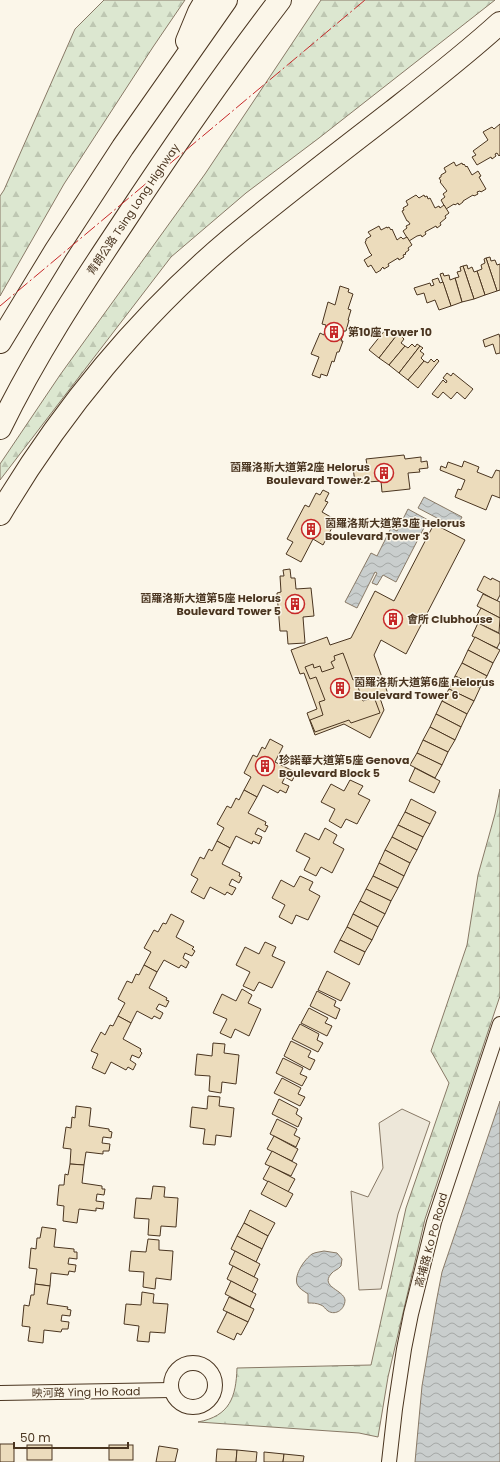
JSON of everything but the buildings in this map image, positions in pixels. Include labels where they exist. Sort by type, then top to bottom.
[{"type":"highway","points":[[176,70],[199,12],[206,0]]},
{"type":"highway","points":[[0,342],[56,250],[118,153],[226,0]]},
{"type":"highway","name":"青朗公路 Tsing Long Highway","points":[[0,428],[14,400],[56,326],[101,256],[206,100],[280,0]]},
{"type":"highway","points":[[0,514],[18,483],[89,385],[122,346],[185,282],[231,240],[291,190],[439,75],[500,23]]},
{"type":"street","name":"高埔路 Ko Po Road","points":[[389,1462],[404,1349],[411,1314],[434,1222],[500,1024]]},
{"type":"street","name":"映河路 Ying Ho Road","points":[[0,1393],[171,1390]]},
{"type":"green space","points":[[104,0],[185,0],[64,184],[0,296],[0,196],[75,29]]},
{"type":"green space","points":[[321,0],[495,0],[319,138],[246,193],[171,257],[0,480],[0,464],[60,375],[205,174]]},
{"type":"green space","points":[[500,789],[500,996],[425,1219],[388,1377],[378,1437],[359,1433],[198,1422],[217,1415],[229,1404],[235,1388],[237,1368],[371,1365],[406,1208],[449,1083],[431,1051],[467,945],[478,875],[495,814]]},
{"type":"shaded area","points":[[402,1109],[430,1122],[398,1214],[381,1289],[359,1290],[351,1191],[368,1197],[383,1168],[379,1123]]},
{"type":"water","points":[[424,497],[462,517],[456,528],[418,508]]},
{"type":"water","points":[[408,509],[428,520],[396,582],[383,575],[377,585],[372,583],[377,573],[375,572],[357,608],[345,602],[371,553],[377,556],[391,528],[397,531]]},
{"type":"water","points":[[500,1101],[500,1462],[415,1462],[422,1386],[442,1272]]},
{"type":"water","points":[[324,1251],[337,1253],[342,1259],[341,1266],[328,1278],[330,1285],[344,1297],[345,1300],[342,1309],[334,1313],[328,1311],[319,1304],[308,1303],[308,1294],[300,1289],[296,1280],[306,1259],[316,1252]]},
{"type":"power","points":[[0,306],[365,0]]},
{"type":"place","name":"第10座 Tower 10","points":[[334,332]]},
{"type":"place","name":"茵羅洛斯大道第2座 Helorus Boulevard Tower 2","points":[[384,473]]},
{"type":"place","name":"茵羅洛斯大道第3座 Helorus Boulevard Tower 3","points":[[311,529]]},
{"type":"place","name":"茵羅洛斯大道第5座 Helorus Boulevard Tower 5","points":[[295,604]]},
{"type":"place","name":"會所 Clubhouse","points":[[393,619]]},
{"type":"place","name":"茵羅洛斯大道第6座 Helorus Boulevard Tower 6","points":[[340,688]]},
{"type":"place","name":"珍諾華大道第5座 Genova Boulevard Block 5","points":[[265,766]]}]
